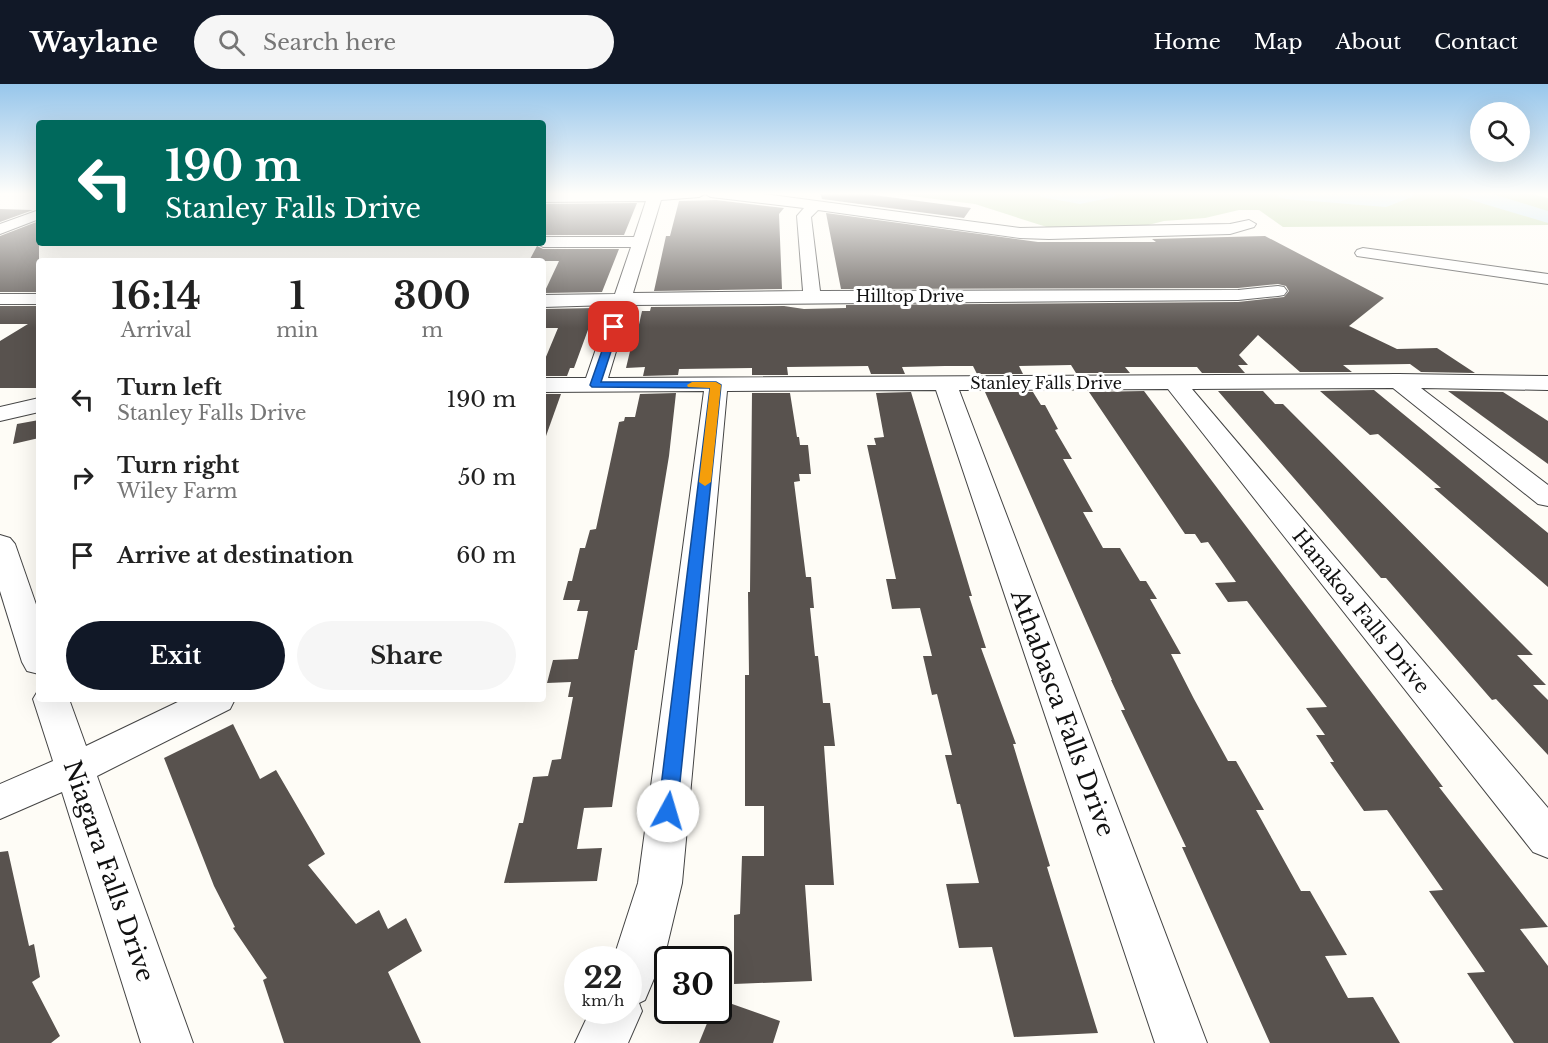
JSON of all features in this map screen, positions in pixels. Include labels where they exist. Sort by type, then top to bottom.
[{"type":"street","points":[[595,385],[642,238]]},
{"type":"street","points":[[806,238],[812,297]]},
{"type":"street","points":[[546,242],[641,242]]},
{"type":"street","points":[[1363,253],[1397,256],[1544,279]]},
{"type":"street","name":"Hilltop Drive","points":[[546,301],[1238,295],[1278,291]]},
{"type":"street","points":[[0,298],[36,299]]},
{"type":"street","points":[[1398,381],[1548,498]]},
{"type":"street","name":"Stanley Falls Drive","points":[[546,386],[1398,381],[1548,383]]},
{"type":"street","name":"Hanakoa Falls Drive","points":[[1174,382],[1548,839]]},
{"type":"street","name":"Athabasca Falls Drive","points":[[945,383],[1181,1043]]},
{"type":"street","points":[[642,950],[660,883],[716,385]]},
{"type":"street","points":[[0,414],[36,406]]},
{"type":"street","points":[[0,544],[36,653]]},
{"type":"street","name":"Niagara Falls Drive","points":[[52,702],[167,1043]]},
{"type":"street","points":[[0,802],[75,769],[211,702]]},
{"type":"street","points":[[601,1043],[610,1024]]},
{"type":"building","points":[[0,238],[36,238],[39,258],[36,258],[36,292],[0,292]]},
{"type":"building","points":[[666,238],[780,238],[782,289],[654,291]]},
{"type":"building","points":[[831,238],[1007,238],[1038,242],[1156,242],[1152,239],[1268,238],[1384,298],[1349,326],[1397,349],[1437,348],[1475,373],[1421,372],[1410,364],[1343,365],[1352,372],[1300,372],[1258,335],[1239,355],[1248,365],[1238,365],[1245,373],[1202,373],[1197,367],[1125,367],[1130,373],[1076,373],[1071,365],[1019,366],[1023,374],[977,374],[973,366],[945,366],[902,367],[905,374],[871,374],[868,366],[787,367],[788,375],[752,375],[752,368],[679,369],[678,375],[643,376],[645,367],[626,368],[631,347],[634,347],[642,311],[650,311],[651,307],[784,306],[804,309],[846,308],[846,305],[1238,302],[1284,297],[1289,291],[1286,286],[1278,284],[1238,288],[841,289]]},
{"type":"building","points":[[537,246],[543,249],[619,249],[602,292],[546,293],[559,261],[531,258]]},
{"type":"building","points":[[0,306],[36,306],[36,388],[0,388],[0,341],[28,324],[0,324]]},
{"type":"building","points":[[596,308],[574,368],[570,368],[567,376],[546,376],[546,357],[558,328],[546,328],[546,309]]},
{"type":"building","points":[[1374,390],[1548,533],[1548,587],[1434,488],[1441,488],[1378,434],[1370,435],[1320,391]]},
{"type":"building","points":[[1144,391],[1443,787],[1439,787],[1548,927],[1520,929],[1548,966],[1548,1043],[1514,1043],[1467,973],[1485,972],[1429,891],[1443,890],[1387,810],[1364,811],[1330,762],[1334,762],[1316,735],[1325,735],[1306,708],[1327,707],[1247,601],[1228,602],[1215,583],[1236,582],[1208,542],[1201,543],[1195,534],[1185,534],[1089,392]]},
{"type":"building","points":[[1218,391],[1263,391],[1275,404],[1283,404],[1533,655],[1517,655],[1546,685],[1533,685],[1548,700],[1548,755],[1496,699],[1492,700],[1386,578],[1381,578]]},
{"type":"building","points":[[1448,391],[1503,392],[1548,421],[1548,464]]},
{"type":"building","points":[[911,392],[972,596],[969,596],[986,648],[981,648],[1016,744],[1013,744],[1050,866],[1047,867],[1098,1033],[1014,1037],[992,947],[959,948],[946,884],[979,883],[960,804],[957,804],[945,755],[952,755],[937,694],[932,695],[923,656],[932,656],[920,608],[892,609],[886,579],[896,579],[867,445],[876,445],[874,438],[884,437],[876,393]]},
{"type":"building","points":[[985,392],[1033,392],[1041,405],[1045,405],[1058,429],[1055,430],[1072,459],[1063,459],[1093,512],[1083,512],[1103,548],[1120,548],[1140,581],[1146,581],[1157,599],[1150,599],[1181,654],[1171,654],[1194,699],[1228,761],[1236,761],[1264,810],[1256,810],[1301,891],[1310,891],[1347,955],[1325,956],[1348,998],[1373,997],[1400,1043],[1270,1043],[1182,847],[1186,847],[1121,710],[1125,710]]},
{"type":"building","points":[[676,393],[669,456],[637,650],[635,650],[612,807],[584,808],[577,849],[602,848],[597,881],[504,883],[519,823],[523,823],[533,777],[548,776],[552,760],[561,759],[573,697],[568,697],[571,682],[547,683],[553,660],[578,659],[588,611],[577,611],[580,600],[563,600],[568,581],[572,581],[580,548],[585,548],[590,530],[596,529],[619,422],[624,421],[625,417],[635,417],[640,394]]},
{"type":"building","points":[[752,393],[790,393],[797,437],[799,437],[800,445],[808,445],[811,474],[799,474],[800,481],[794,482],[806,577],[811,577],[814,608],[810,608],[815,656],[818,656],[823,703],[830,703],[835,746],[824,746],[834,885],[805,885],[812,981],[734,984],[734,915],[740,914],[742,856],[764,856],[764,806],[745,806],[745,675],[749,675],[748,592],[750,592]]},
{"type":"building","points":[[546,394],[561,394],[546,436]]},
{"type":"building","points":[[36,421],[36,439],[13,444],[17,424]]},
{"type":"building","points":[[233,724],[260,779],[276,770],[325,854],[308,865],[356,924],[379,910],[388,929],[406,918],[422,951],[388,972],[421,1043],[284,1043],[263,980],[267,978],[233,928],[235,927],[214,886],[164,758]]},
{"type":"building","points":[[8,851],[29,946],[34,944],[40,977],[32,982],[60,1036],[51,1043],[0,1043],[0,852]]},
{"type":"building","points":[[732,1004],[780,1021],[773,1043],[699,1043],[707,1024],[732,1024]]},
{"type":"slow traffic","points":[[692,385],[716,385],[705,482]]},
{"type":"route","points":[[614,327],[595,385],[716,385],[668,811]]}]
